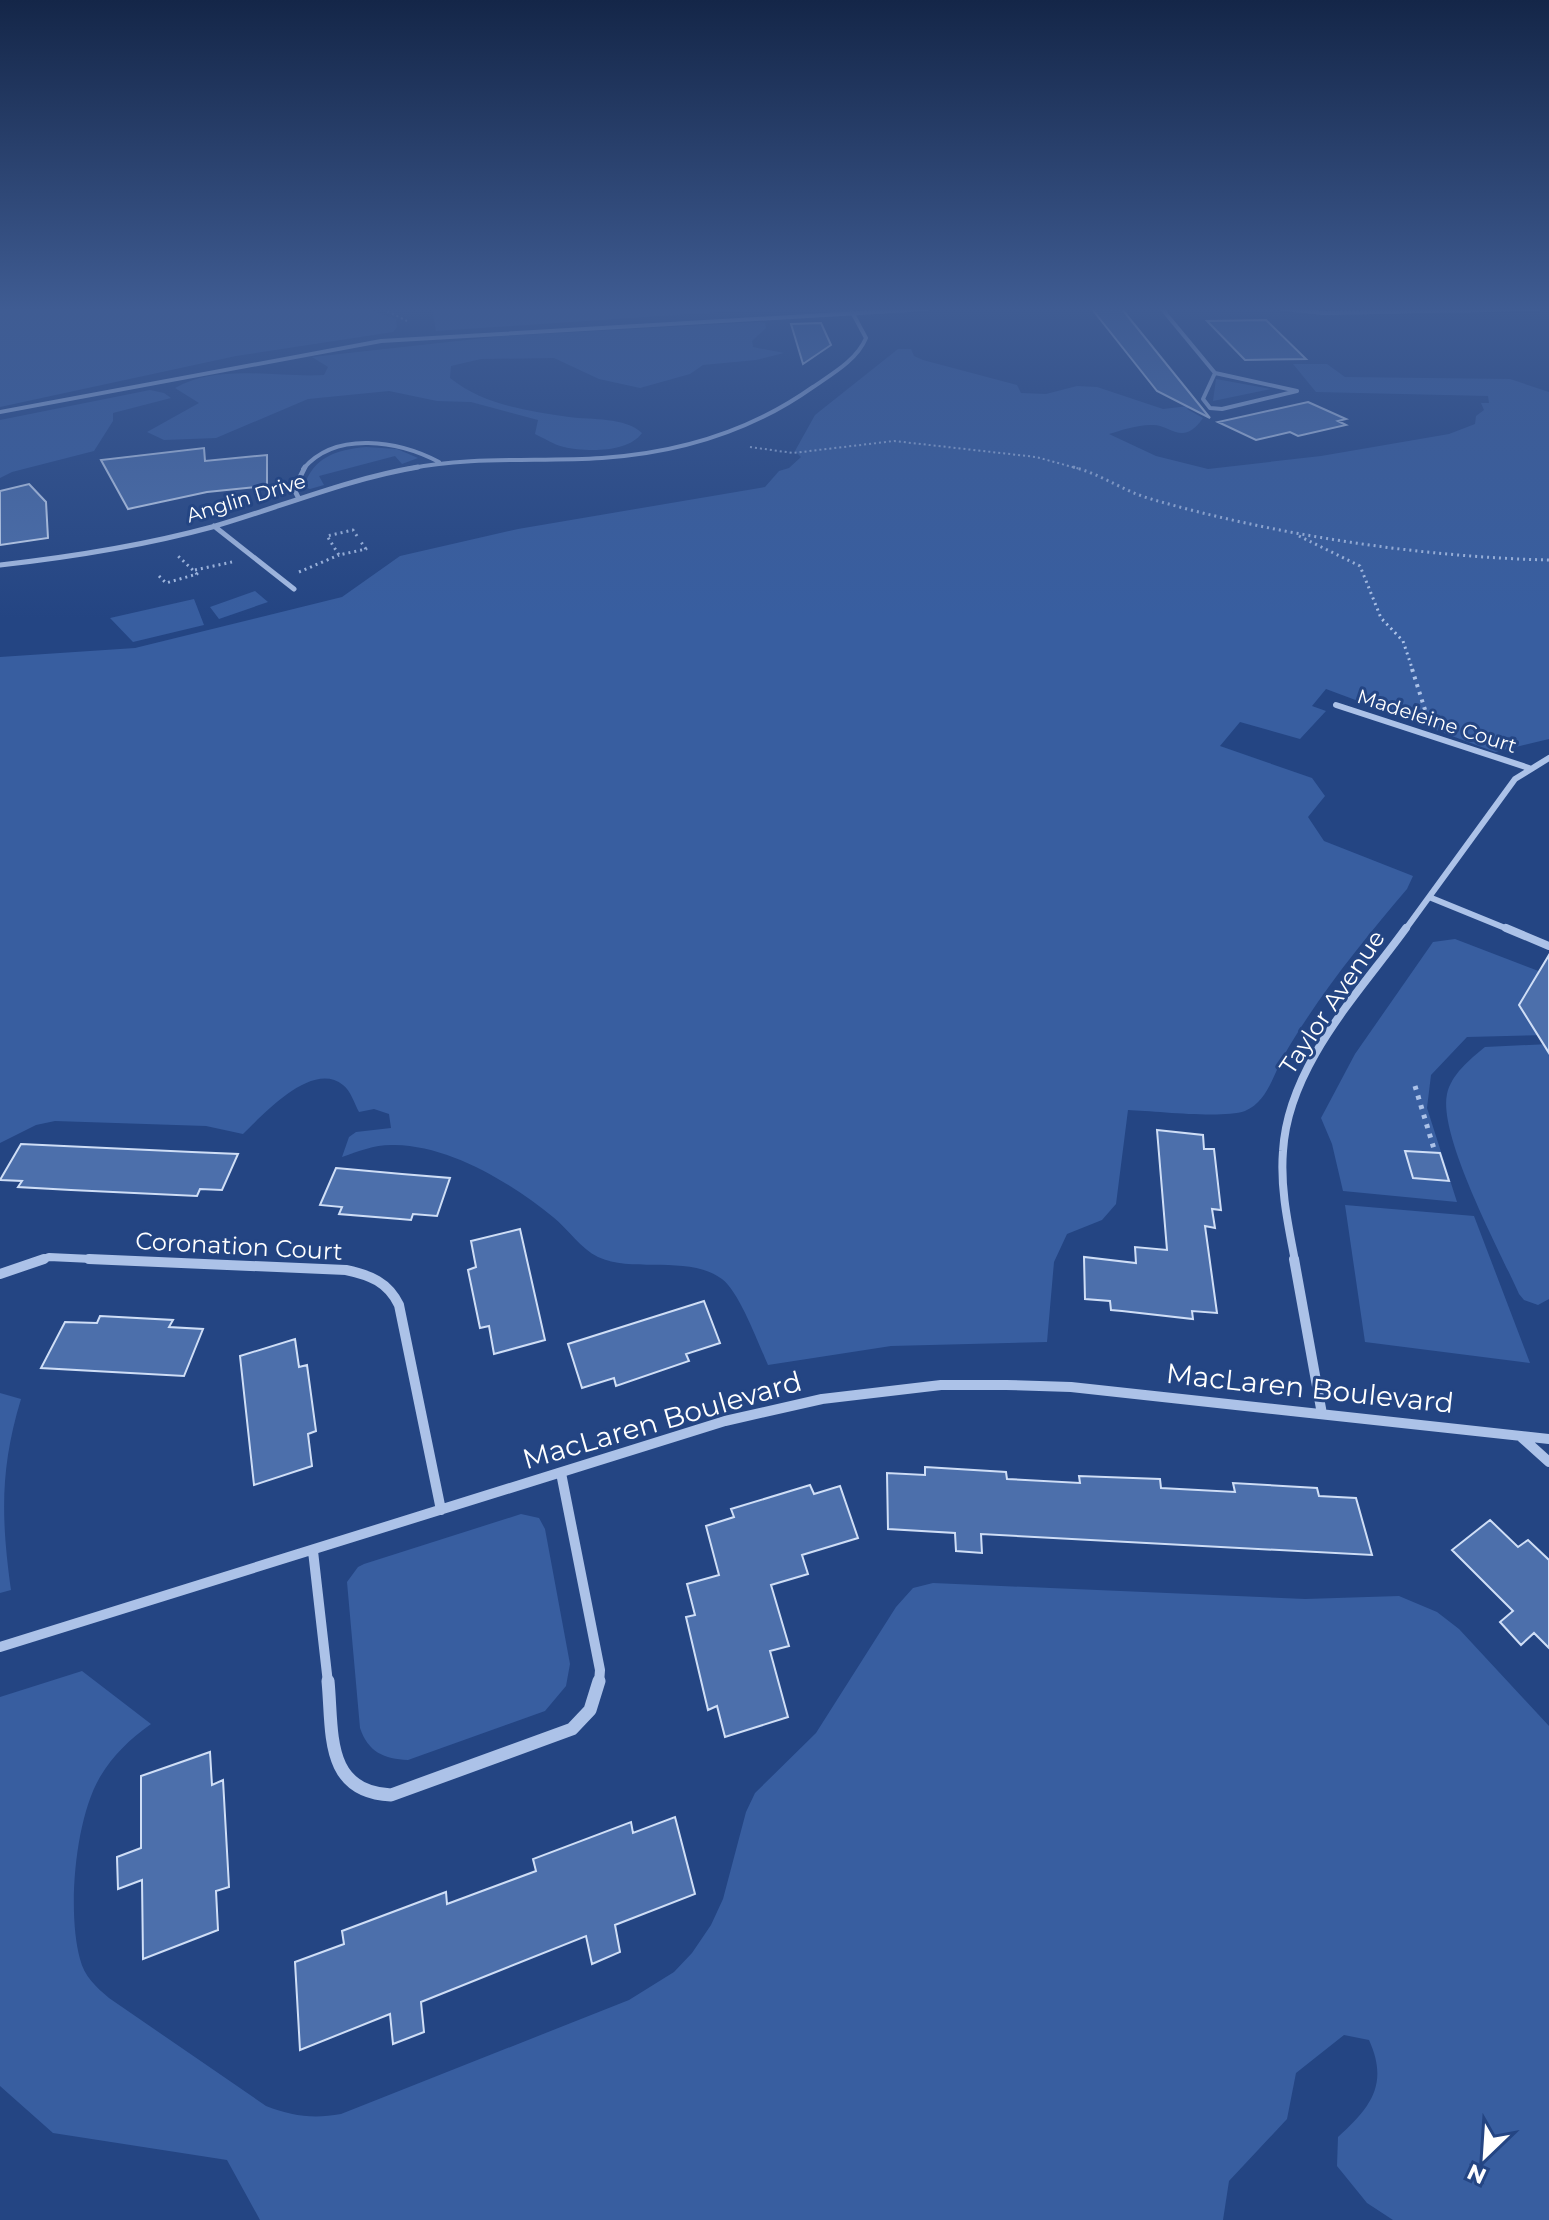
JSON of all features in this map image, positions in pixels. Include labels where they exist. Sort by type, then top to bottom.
[{"type":"street","name":"Anglin Drive","points":[[0,565],[106,551],[214,526],[389,472],[439,462],[488,458],[612,457],[670,448],[728,434],[776,413]]},
{"type":"street","points":[[299,499],[294,489],[305,466],[337,448],[392,444],[410,448],[439,462]]},
{"type":"street","points":[[214,526],[294,589]]},
{"type":"street","name":"Madeleine Court","points":[[1336,705],[1529,768]]},
{"type":"street","name":"Taylor Avenue","points":[[1322,1414],[1283,1195],[1280,1159],[1289,1104],[1308,1066],[1515,779],[1549,758]]},
{"type":"street","points":[[1429,897],[1549,946]]},
{"type":"street","name":"Coronation Court","points":[[0,1274],[49,1257],[346,1270],[381,1282],[389,1287],[399,1305],[441,1510]]},
{"type":"street","name":"MacLaren Boulevard","points":[[0,1647],[725,1421],[822,1399],[941,1385],[1071,1387],[1549,1439]]},
{"type":"street","points":[[1520,1435],[1549,1462]]},
{"type":"street","points":[[313,1551],[336,1755],[342,1776],[356,1788],[373,1795],[391,1795],[572,1729],[584,1719],[593,1705],[600,1689],[600,1670],[561,1473]]},
{"type":"path","points":[[728,434],[750,447],[790,455]]},
{"type":"path","points":[[750,447],[793,453],[894,441],[1036,457],[1094,472],[1116,487],[1151,499],[1295,534],[1500,559],[1549,560]]},
{"type":"path","points":[[339,555],[327,536],[353,530],[357,536]]},
{"type":"path","points":[[1295,534],[1360,566],[1381,618],[1403,641],[1433,737]]},
{"type":"path","points":[[282,579],[339,555],[366,549],[361,542]]},
{"type":"path","points":[[194,570],[252,556]]},
{"type":"path","points":[[159,576],[166,583],[197,574],[179,557]]},
{"type":"path","points":[[1415,1086],[1434,1149]]},
{"type":"shaded area","points":[[37,413],[115,413],[113,421],[94,451],[12,472],[0,478],[0,420]]},
{"type":"shaded area","points":[[182,413],[276,413],[216,438],[164,440],[147,432]]},
{"type":"shaded area","points":[[510,413],[608,420],[627,424],[642,433],[636,440],[617,448],[584,450],[564,447],[535,434],[538,420]]},
{"type":"shaded area","points":[[1193,413],[1203,418],[1196,427],[1183,433],[1148,425],[1109,434],[1156,456],[1208,469],[1321,456],[1449,434],[1475,424],[1476,416],[1481,413],[1549,413],[1549,739],[1495,752],[1326,689],[1312,706],[1326,711],[1300,739],[1240,722],[1220,746],[1312,778],[1325,796],[1308,817],[1324,841],[1413,876],[1407,889],[1357,949],[1311,1012],[1264,1095],[1253,1107],[1221,1114],[1128,1110],[1116,1204],[1102,1220],[1067,1234],[1054,1262],[1047,1342],[891,1346],[768,1365],[735,1295],[722,1279],[708,1272],[694,1267],[629,1264],[598,1257],[553,1217],[518,1192],[459,1159],[437,1152],[388,1145],[342,1157],[349,1137],[356,1132],[391,1128],[389,1114],[374,1109],[359,1112],[346,1088],[331,1079],[317,1079],[289,1093],[243,1134],[206,1126],[55,1121],[36,1125],[0,1143],[0,657],[135,648],[342,597],[400,556],[518,529],[765,487],[779,471],[789,468],[801,457],[795,451],[815,415]]},
{"type":"shaded area","points":[[366,447],[397,449],[418,458],[402,464],[395,456],[319,476],[324,485],[310,489],[304,487],[313,469],[327,457]]},
{"type":"shaded area","points":[[255,591],[268,602],[219,619],[210,607]]},
{"type":"shaded area","points":[[194,599],[204,625],[133,642],[110,618]]},
{"type":"shaded area","points":[[1455,939],[1549,975],[1549,1035],[1467,1037],[1431,1075],[1427,1108],[1457,1202],[1343,1191],[1332,1144],[1321,1118],[1355,1054],[1433,942]]},
{"type":"shaded area","points":[[1549,1044],[1549,1299],[1538,1305],[1524,1300],[1519,1294],[1472,1194],[1452,1137],[1447,1094],[1457,1074],[1485,1047]]},
{"type":"shaded area","points":[[1345,1205],[1474,1216],[1530,1363],[1365,1342]]},
{"type":"shaded area","points":[[0,1393],[21,1399],[9,1448],[4,1493],[11,1590],[0,1593]]},
{"type":"shaded area","points":[[521,1514],[539,1518],[545,1529],[570,1664],[566,1686],[545,1711],[408,1760],[378,1753],[360,1728],[347,1582],[364,1564]]},
{"type":"shaded area","points":[[933,1583],[1305,1599],[1399,1596],[1437,1612],[1459,1629],[1549,1726],[1549,2220],[1393,2220],[1367,2203],[1337,2166],[1338,2137],[1368,2105],[1377,2082],[1377,2070],[1369,2040],[1344,2035],[1296,2073],[1287,2119],[1229,2181],[1223,2220],[260,2220],[227,2160],[53,2133],[0,2086],[0,1697],[82,1671],[151,1724],[122,1748],[105,1769],[91,1795],[84,1817],[76,1866],[74,1917],[80,1959],[91,1981],[109,1998],[266,2106],[303,2116],[331,2116],[629,2000],[674,1972],[711,1925],[723,1899],[746,1812],[755,1793],[816,1733],[896,1607],[913,1588]]},
{"type":"building","points":[[1260,413],[1332,413],[1346,419],[1338,421],[1346,425],[1298,436],[1290,432],[1256,440],[1218,422]]},
{"type":"building","points":[[204,448],[205,461],[267,455],[267,486],[207,492],[128,509],[101,460]]},
{"type":"building","points":[[29,484],[46,502],[48,538],[0,545],[0,491]]},
{"type":"building","points":[[1549,955],[1549,1053],[1519,1005]]},
{"type":"building","points":[[1157,1130],[1203,1135],[1204,1149],[1214,1149],[1221,1210],[1212,1209],[1215,1228],[1205,1226],[1217,1313],[1192,1311],[1193,1319],[1111,1310],[1110,1301],[1085,1299],[1084,1257],[1136,1263],[1135,1247],[1167,1250]]},
{"type":"building","points":[[21,1144],[238,1154],[222,1190],[200,1189],[197,1196],[18,1187],[22,1181],[0,1180]]},
{"type":"building","points":[[1405,1151],[1440,1153],[1449,1181],[1413,1178]]},
{"type":"building","points":[[336,1168],[450,1178],[437,1216],[413,1214],[411,1220],[339,1214],[342,1207],[320,1205]]},
{"type":"building","points":[[520,1229],[545,1340],[494,1354],[489,1326],[480,1328],[468,1270],[476,1267],[471,1241]]},
{"type":"building","points":[[704,1301],[720,1343],[686,1354],[689,1361],[616,1386],[614,1378],[582,1388],[568,1344]]},
{"type":"building","points":[[100,1316],[173,1320],[169,1327],[203,1329],[184,1376],[41,1368],[65,1322],[97,1323]]},
{"type":"building","points":[[295,1339],[299,1367],[307,1365],[316,1431],[308,1434],[312,1466],[254,1485],[240,1356]]},
{"type":"building","points":[[925,1467],[1006,1472],[1007,1479],[1080,1483],[1079,1476],[1160,1479],[1161,1488],[1235,1492],[1233,1483],[1317,1488],[1319,1496],[1356,1498],[1372,1555],[981,1534],[982,1553],[956,1551],[955,1533],[888,1529],[887,1473],[925,1475]]},
{"type":"building","points":[[810,1485],[814,1494],[840,1486],[858,1538],[802,1555],[808,1574],[771,1585],[789,1646],[770,1651],[788,1717],[725,1737],[717,1706],[708,1710],[686,1617],[695,1615],[687,1584],[719,1575],[706,1526],[734,1517],[731,1509]]},
{"type":"building","points":[[1490,1520],[1518,1547],[1528,1540],[1549,1560],[1549,1648],[1534,1633],[1521,1645],[1500,1622],[1513,1611],[1452,1550]]},
{"type":"building","points":[[210,1752],[212,1785],[223,1780],[229,1887],[216,1891],[218,1930],[143,1959],[142,1880],[118,1889],[117,1857],[141,1848],[141,1776]]},
{"type":"building","points":[[675,1817],[695,1894],[615,1925],[620,1952],[592,1964],[586,1936],[421,2002],[424,2032],[393,2044],[390,2014],[300,2050],[295,1962],[344,1944],[342,1931],[446,1892],[447,1904],[536,1871],[533,1859],[631,1822],[633,1833]]}]
